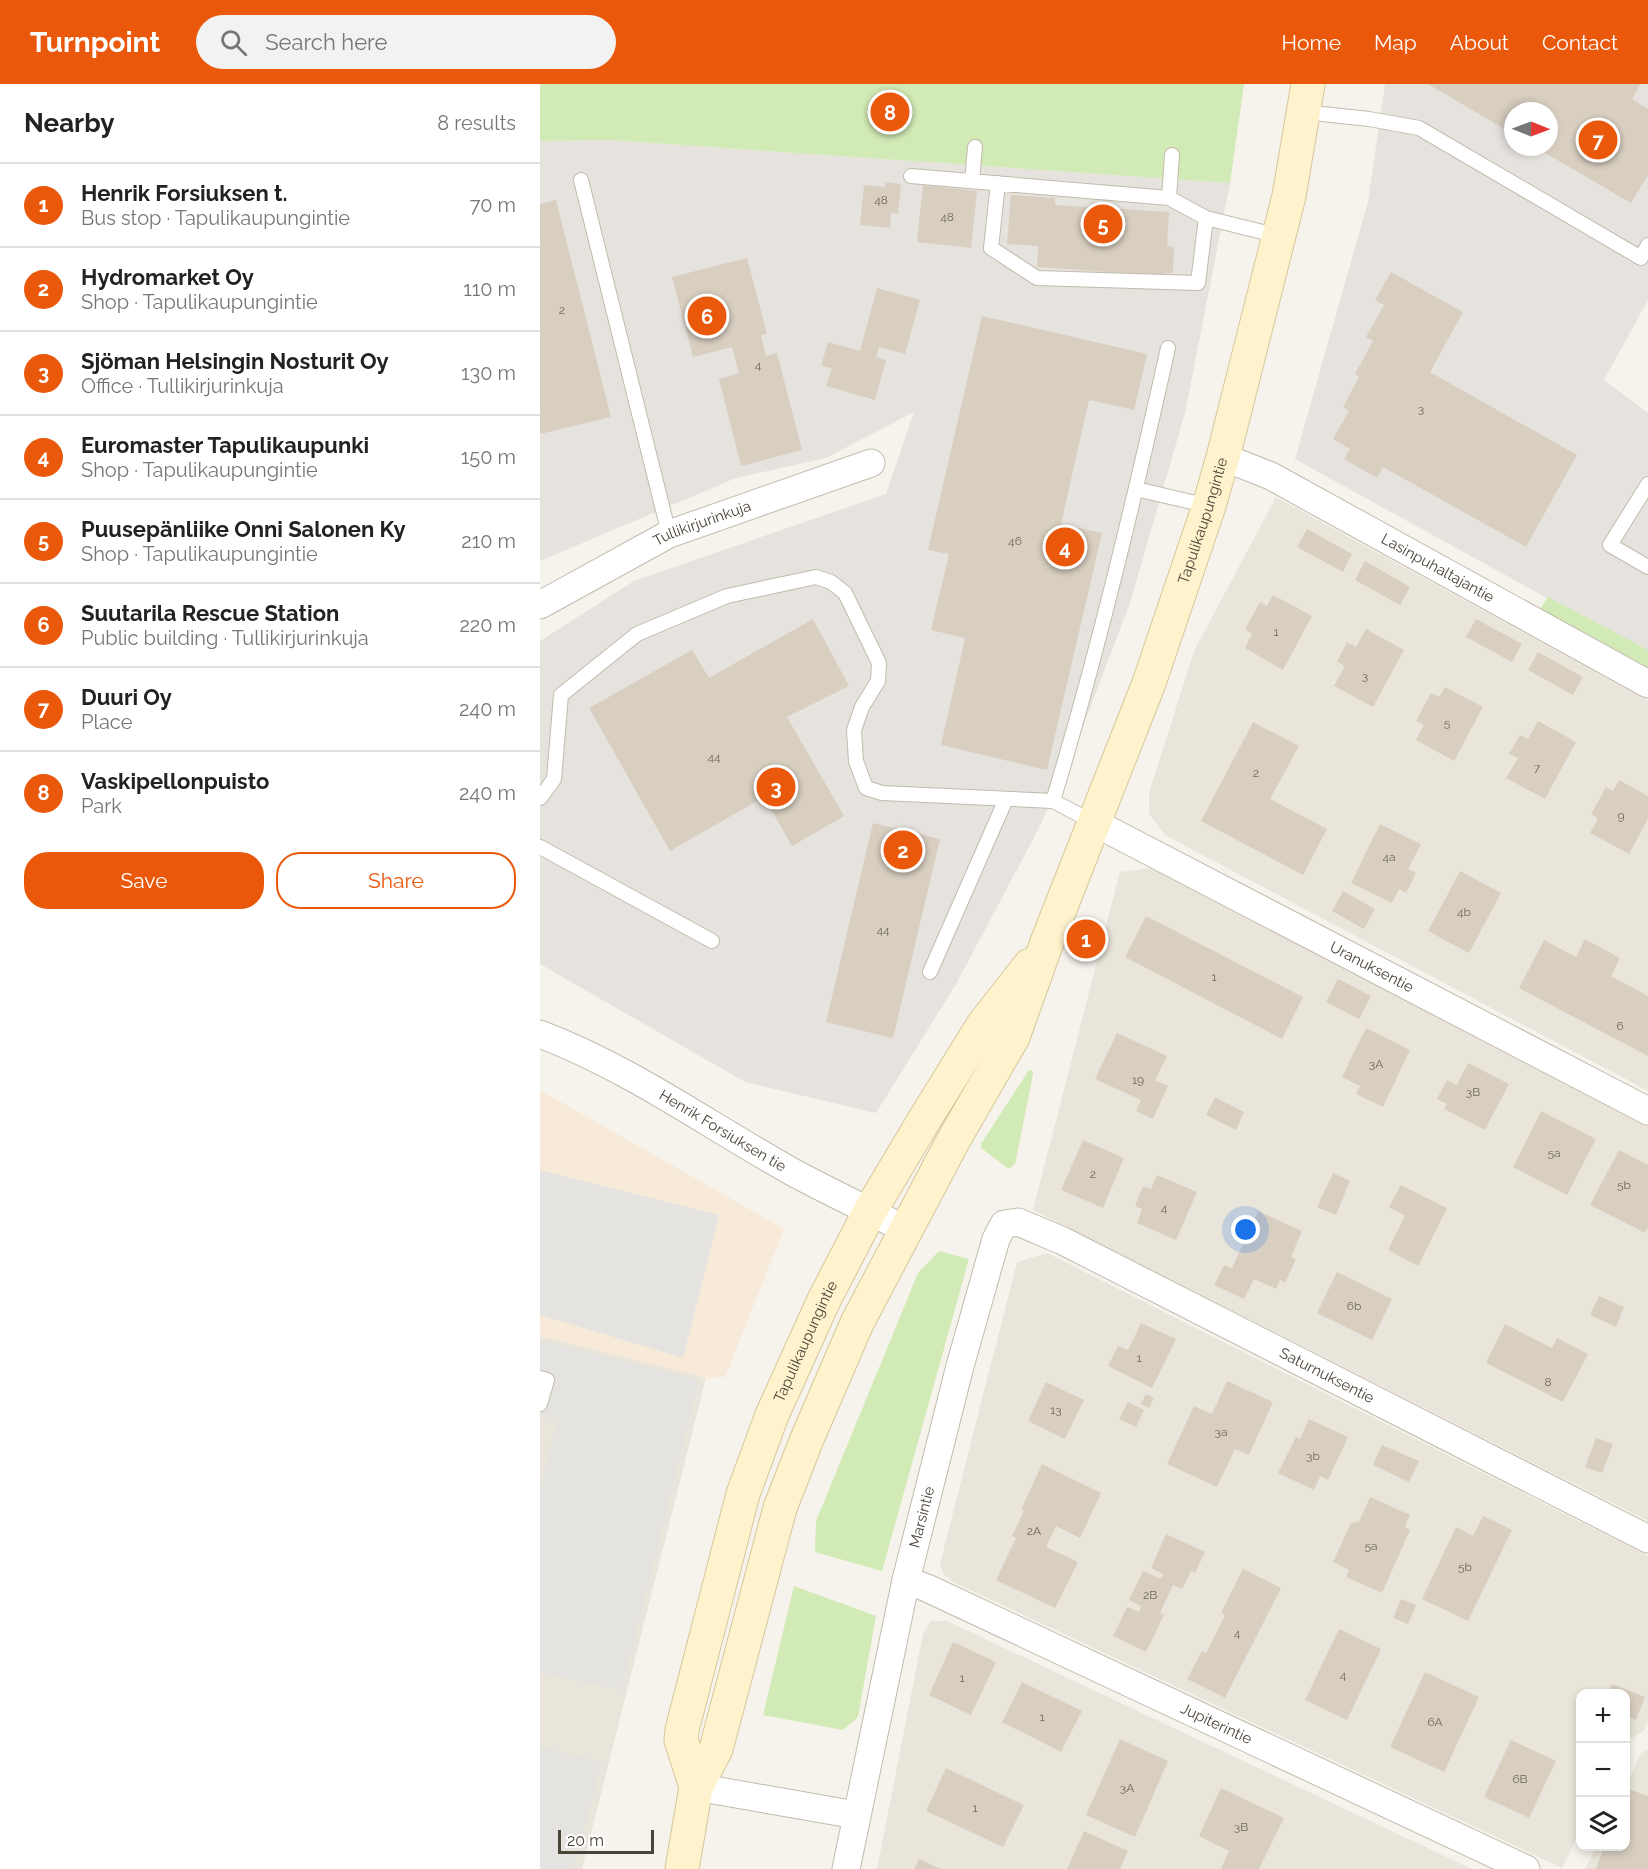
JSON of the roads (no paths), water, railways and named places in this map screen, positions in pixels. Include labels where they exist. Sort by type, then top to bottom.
[{"type":"main road","name":"Tapulikaupungintie","points":[[682,1869],[696,1787],[716,1749],[780,1508],[807,1439],[857,1323],[1013,1037],[1047,942],[1149,683],[1209,506],[1223,457],[1289,196],[1306,98]]},
{"type":"main road","name":"Tapulikaupungintie","points":[[696,1787],[681,1740],[682,1730],[743,1494],[777,1405],[824,1300],[870,1211],[983,1025],[1047,942]]},
{"type":"street","name":"Lasinpuhaltajantie","points":[[1223,457],[1271,476],[1648,684]]},
{"type":"street","name":"Tullikirjurinkuja","points":[[540,605],[669,534],[871,464]]},
{"type":"street","name":"Uranuksentie","points":[[1095,823],[1648,1111]]},
{"type":"street","name":"Henrik Forsiuksen tie","points":[[540,1034],[568,1045],[657,1090],[797,1174],[906,1230]]},
{"type":"street","name":"Saturnuksentie","points":[[1004,1224],[1018,1222],[1063,1241],[1648,1539]]},
{"type":"street","name":"Marsintie","points":[[846,1869],[906,1580],[960,1366],[996,1239],[1004,1224]]},
{"type":"street","name":"Jupiterintie","points":[[906,1580],[1526,1869]]},
{"type":"street","points":[[696,1787],[856,1815]]},
{"type":"lane","points":[[1306,98],[1369,118],[1419,128],[1641,258],[1648,245]]},
{"type":"lane","points":[[972,181],[975,147]]},
{"type":"lane","points":[[1169,198],[1172,155]]},
{"type":"lane","points":[[911,176],[1169,198],[1206,218],[1279,236]]},
{"type":"lane","points":[[582,180],[669,534]]},
{"type":"lane","points":[[998,183],[991,249],[1037,278],[1198,282],[1206,218]]},
{"type":"lane","points":[[1053,801],[1073,737],[1136,489],[1168,348]]},
{"type":"lane","points":[[1648,484],[1610,545],[1648,567]]},
{"type":"lane","points":[[1136,489],[1209,506]]},
{"type":"lane","points":[[540,798],[554,779],[561,695],[638,634],[727,596],[816,578],[831,582],[845,593],[879,663],[878,681],[862,707],[854,730],[856,761],[866,788],[882,793],[1053,801],[1095,823]]},
{"type":"lane","points":[[930,972],[1006,799]]},
{"type":"lane","points":[[540,847],[712,942]]},
{"type":"lane","points":[[540,1378],[547,1380],[540,1404]]},
{"type":"place","name":"Vaskipellonpuisto","points":[[890,112]]},
{"type":"place","name":"Duuri Oy","points":[[1598,140]]},
{"type":"place","name":"Puusepänliike Onni Salonen Ky","points":[[1103,224]]},
{"type":"place","name":"Suutarila Rescue Station","points":[[707,316]]},
{"type":"place","name":"Euromaster Tapulikaupunki","points":[[1065,547]]},
{"type":"place","name":"Sjöman Helsingin Nosturit Oy","points":[[776,787]]},
{"type":"place","name":"Hydromarket Oy","points":[[903,850]]},
{"type":"place","name":"Henrik Forsiuksen t.","points":[[1086,939]]}]
